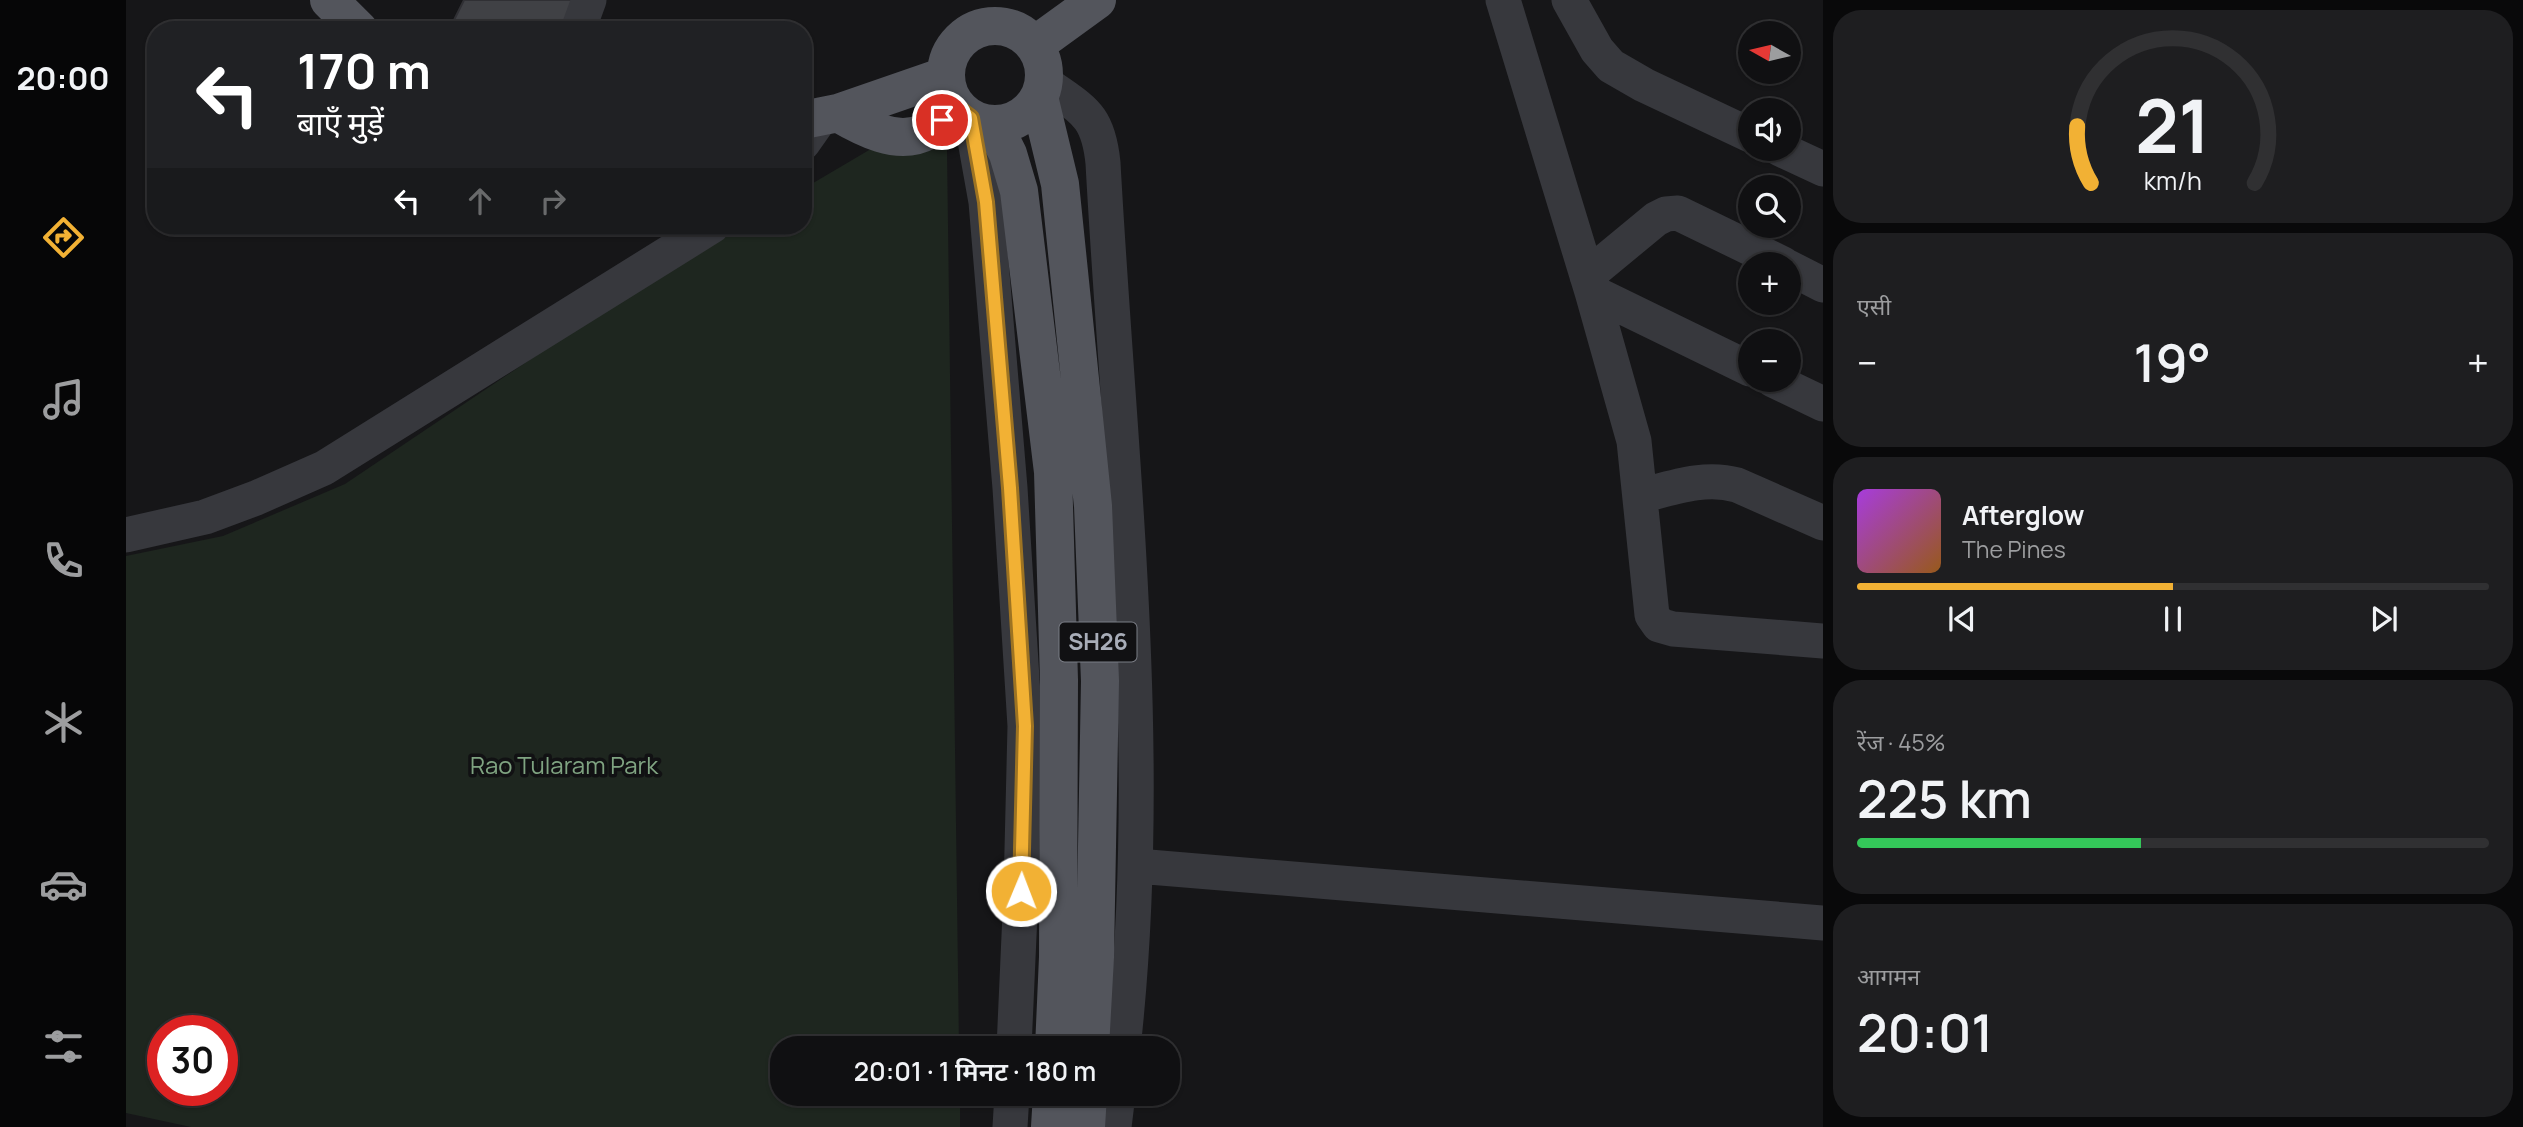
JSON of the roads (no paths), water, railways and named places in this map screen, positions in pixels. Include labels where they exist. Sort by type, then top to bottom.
[{"type":"main road","points":[[329,0],[350,21]]},
{"type":"main road","points":[[1027,38],[1059,0]]},
{"type":"main road","points":[[1027,38],[1097,0]]},
{"type":"main road","points":[[1027,38],[1006,26],[976,28],[953,47],[947,61],[967,107],[1007,123],[1031,109],[1042,90]]},
{"type":"main road","name":"SH26","points":[[1027,38],[1041,56],[1042,90],[1060,184],[1093,506],[1100,681],[1095,957],[1091,1036]]},
{"type":"main road","points":[[817,123],[867,129],[880,134],[912,136],[926,132],[967,107]]},
{"type":"main road","name":"SH26","points":[[967,107],[1008,154],[1019,191],[1053,471],[1059,680],[1058,957],[1055,1036]]},
{"type":"main road","points":[[1050,1127],[1051,1106]]},
{"type":"main road","points":[[1086,1127],[1087,1106]]},
{"type":"street","points":[[581,21],[589,0]]},
{"type":"street","points":[[1503,0],[1590,284],[1634,441],[1652,614],[1659,625],[1673,629],[1823,641]]},
{"type":"street","points":[[1569,0],[1598,50],[1611,66],[1644,85],[1738,129]]},
{"type":"street","points":[[1042,90],[1086,113],[1096,125],[1101,143],[1132,609],[1136,713],[1137,866],[1124,1036]]},
{"type":"street","points":[[967,107],[986,202],[1010,488],[1025,726],[1015,1036]]},
{"type":"street","points":[[1801,159],[1823,169]]},
{"type":"street","points":[[1590,284],[1656,219],[1666,214],[1678,213],[1758,252]]},
{"type":"street","points":[[126,535],[205,517],[256,499],[324,468],[698,235]]},
{"type":"street","points":[[1801,274],[1823,285]]},
{"type":"street","points":[[1590,284],[1738,363]]},
{"type":"street","points":[[1798,392],[1823,404]]},
{"type":"street","points":[[1640,496],[1711,480],[1724,481],[1823,523]]},
{"type":"street","points":[[1137,866],[1823,923]]},
{"type":"street","points":[[1010,1127],[1011,1106]]},
{"type":"street","points":[[1114,1127],[1117,1106]]},
{"type":"park label","name":"Rao Tularam Park","points":[[564,766]]}]
